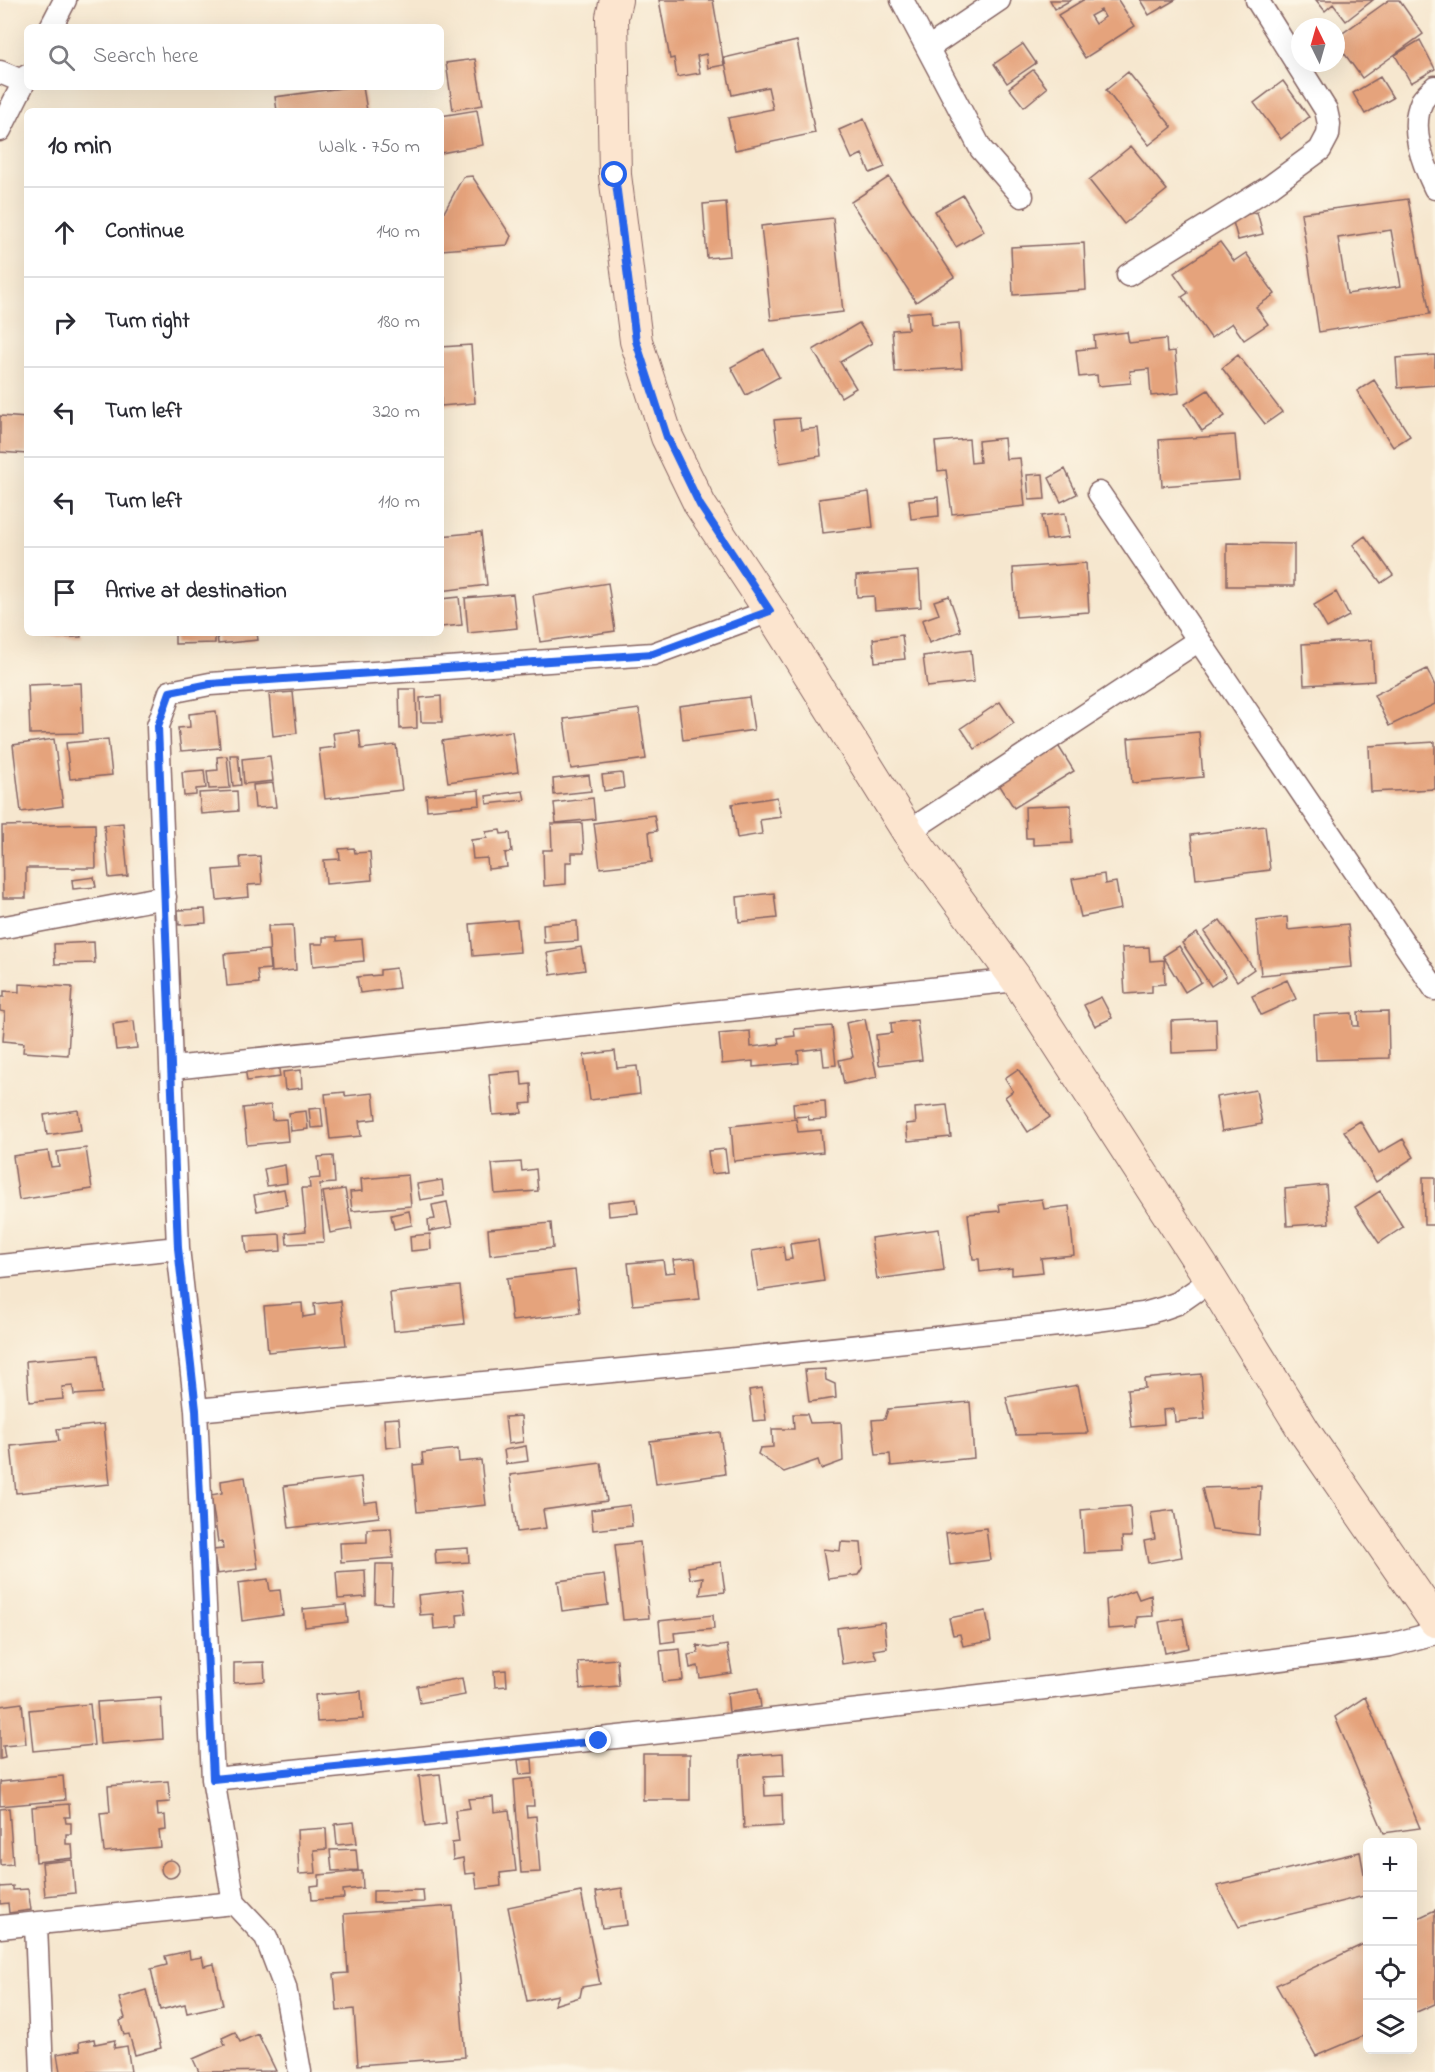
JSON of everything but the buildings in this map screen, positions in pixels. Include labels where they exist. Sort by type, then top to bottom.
[{"type":"street","points":[[53,24],[65,0]]},
{"type":"street","points":[[616,0],[612,17],[611,78],[615,175],[636,341],[667,437],[700,505],[770,611],[908,832],[1017,980],[1211,1280],[1304,1431],[1435,1621]]},
{"type":"street","points":[[902,0],[981,149],[1022,196]]},
{"type":"street","points":[[927,48],[999,0]]},
{"type":"street","points":[[1128,275],[1271,186],[1320,150],[1328,135],[1329,124],[1326,110],[1257,0]]},
{"type":"street","points":[[0,72],[24,78]]},
{"type":"street","points":[[0,130],[24,83]]},
{"type":"street","points":[[1435,87],[1422,101],[1418,122],[1418,143],[1435,188]]},
{"type":"street","points":[[1099,493],[1435,989]]},
{"type":"street","points":[[300,2072],[285,1987],[270,1947],[266,1937],[234,1903],[213,1779],[196,1410],[178,1248],[158,726],[170,692],[210,684],[653,654],[770,611]]},
{"type":"street","points":[[908,832],[1199,640]]},
{"type":"street","points":[[0,928],[165,897]]},
{"type":"street","points":[[172,1068],[1017,980]]},
{"type":"street","points":[[0,1266],[178,1248]]},
{"type":"street","points":[[196,1410],[718,1361],[1069,1324],[1143,1314],[1164,1308],[1178,1303],[1211,1280]]},
{"type":"street","points":[[213,1779],[599,1741],[924,1704],[1390,1645],[1435,1634]]},
{"type":"street","points":[[0,1927],[234,1903]]},
{"type":"street","points":[[36,1925],[42,2072]]},
{"type":"route","points":[[599,1741],[213,1779],[196,1410],[178,1248],[158,726],[170,692],[210,684],[653,654],[770,611],[700,505],[667,437],[636,341],[615,175]]}]
